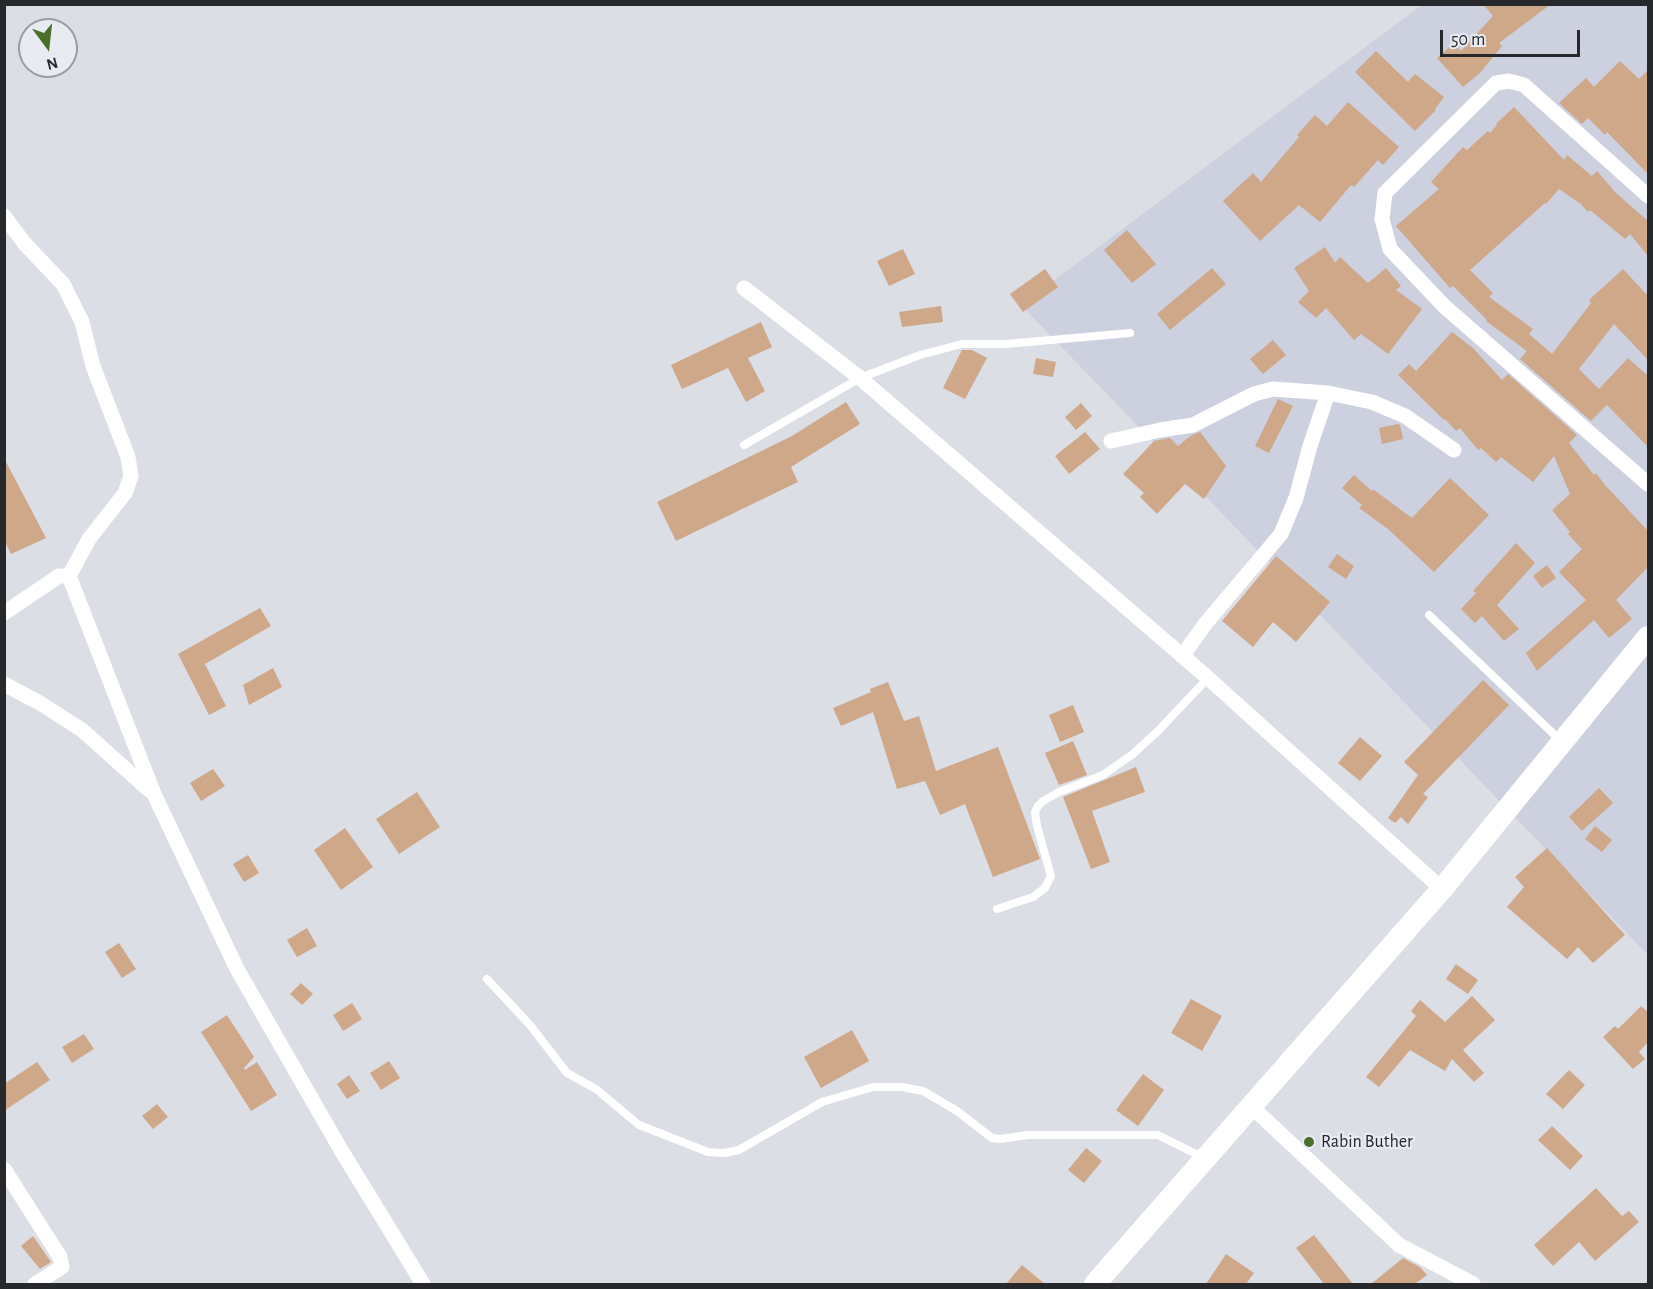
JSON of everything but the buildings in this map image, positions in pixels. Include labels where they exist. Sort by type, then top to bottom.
[{"type":"main road","points":[[1095,1284],[1442,889],[1648,638]]},
{"type":"street","points":[[1648,196],[1524,85],[1509,81],[1496,83],[1385,193],[1382,219],[1390,249],[1444,306],[1648,484]]},
{"type":"street","points":[[4,216],[63,284],[82,322],[93,366],[128,457],[131,476],[126,493],[89,539],[69,576],[154,794],[237,969],[341,1149],[423,1284]]},
{"type":"street","points":[[744,288],[860,378],[1208,678],[1442,889]]},
{"type":"street","points":[[1111,441],[1160,429],[1193,424],[1254,394],[1273,389],[1328,393],[1371,402],[1405,416],[1454,450]]},
{"type":"street","points":[[1182,656],[1233,590],[1281,534],[1296,498],[1328,393]]},
{"type":"street","points":[[4,613],[60,576],[69,576]]},
{"type":"street","points":[[4,684],[40,703],[82,730],[154,794]]},
{"type":"street","points":[[1252,1107],[1399,1245],[1473,1284]]},
{"type":"street","points":[[4,1169],[60,1257],[62,1267],[35,1284]]},
{"type":"lane","points":[[744,445],[860,378],[920,354],[962,344],[1006,344],[1130,333]]},
{"type":"lane","points":[[1429,615],[1563,742]]},
{"type":"lane","points":[[997,909],[1033,897],[1045,888],[1051,876],[1037,826],[1035,813],[1038,806],[1059,792],[1103,775],[1133,754],[1208,678]]},
{"type":"lane","points":[[487,979],[530,1025],[567,1073],[596,1089],[639,1125],[708,1152],[724,1153],[739,1150],[822,1102],[873,1087],[902,1087],[923,1091],[992,1138],[1158,1135],[1206,1159]]},
{"type":"shaded area","points":[[1422,5],[1648,5],[1648,955],[1021,305]]},
{"type":"place","name":"Rabin Buther","points":[[1309,1142]]}]
